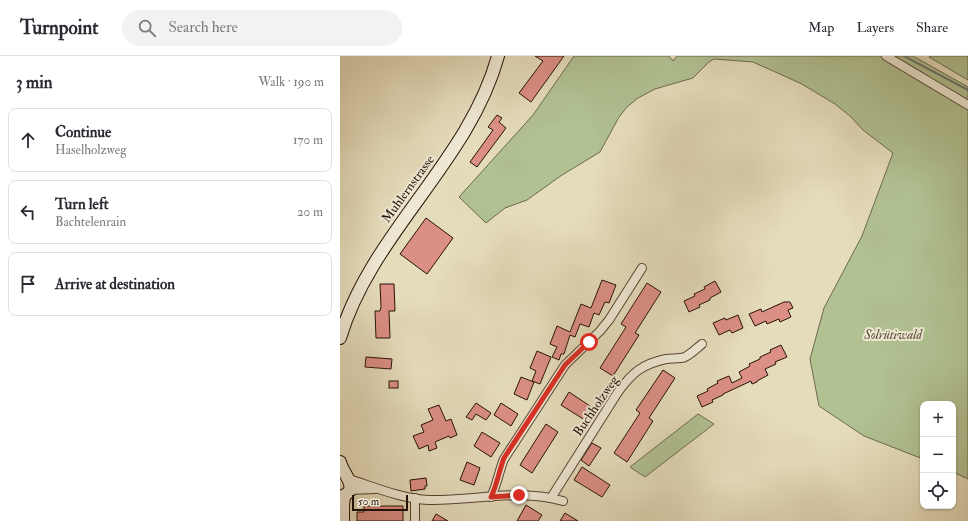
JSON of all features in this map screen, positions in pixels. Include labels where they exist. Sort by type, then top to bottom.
[{"type":"street","name":"Muhlernstrasse","points":[[340,338],[349,312],[366,278],[392,235],[438,172],[468,126],[489,83],[498,56]]},
{"type":"street","points":[[886,56],[968,104]]},
{"type":"street","points":[[491,497],[494,491],[498,472],[504,458],[553,382],[565,365],[600,331],[609,320],[642,268]]},
{"type":"street","name":"Buchholzweg","points":[[551,498],[618,392],[630,377],[639,369],[649,364],[662,360],[684,357],[702,344]]},
{"type":"street","points":[[344,481],[428,500],[455,500],[519,495],[551,498],[563,501]]},
{"type":"street","points":[[344,481],[378,489]]},
{"type":"street","points":[[344,481],[342,506],[344,521]]},
{"type":"street","points":[[415,498],[415,521]]},
{"type":"green space","name":"Solrütiwald","points":[[574,56],[669,56],[673,61],[677,56],[913,56],[968,87],[968,479],[956,473],[956,401],[920,401],[920,458],[864,436],[819,406],[810,359],[824,308],[862,236],[893,153],[863,130],[850,116],[835,104],[802,84],[753,62],[714,59],[693,78],[655,89],[638,98],[627,107],[619,117],[600,152],[562,175],[527,200],[505,208],[486,223],[459,197],[533,115]]},
{"type":"green space","points":[[968,56],[968,80],[929,57]]},
{"type":"green space","points":[[698,414],[714,424],[645,477],[630,467]]},
{"type":"building","points":[[535,56],[564,56],[531,102],[519,93],[543,61]]},
{"type":"building","points":[[497,115],[502,118],[499,122],[506,128],[477,167],[470,162],[493,130],[488,127]]},
{"type":"building","points":[[426,218],[453,238],[427,274],[400,254]]},
{"type":"building","points":[[602,280],[616,285],[609,303],[605,302],[599,315],[594,313],[589,327],[580,324],[575,337],[570,335],[564,354],[561,354],[559,360],[552,357],[557,347],[550,344],[557,326],[570,332],[581,304],[591,308]]},
{"type":"building","points":[[715,281],[721,292],[710,298],[710,300],[699,305],[700,307],[689,312],[684,301],[695,296],[694,294],[705,289],[704,287]]},
{"type":"building","points":[[647,283],[661,292],[635,333],[639,335],[613,376],[600,368],[626,327],[621,324]]},
{"type":"building","points":[[380,284],[394,284],[395,311],[389,311],[390,338],[376,338],[375,311],[380,311],[381,307]]},
{"type":"building","points":[[784,302],[790,302],[793,308],[788,310],[791,317],[780,322],[779,319],[767,324],[766,321],[755,326],[749,314],[761,309],[762,312]]},
{"type":"building","points":[[738,315],[743,328],[732,333],[730,330],[719,335],[713,323]]},
{"type":"building","points":[[781,345],[787,357],[775,362],[776,364],[765,369],[768,375],[757,382],[752,384],[751,381],[723,394],[712,400],[713,402],[702,407],[697,396],[708,391],[707,389],[718,383],[717,381],[729,376],[732,383],[742,378],[739,372],[750,366],[749,364],[760,359],[760,357],[771,352],[770,350]]},
{"type":"building","points":[[537,351],[551,357],[540,384],[532,381],[536,371],[530,368]]},
{"type":"building","points":[[366,357],[392,359],[391,369],[365,367]]},
{"type":"building","points":[[663,370],[675,378],[649,418],[653,421],[627,462],[614,453],[640,413],[636,410]]},
{"type":"building","points":[[521,377],[534,382],[527,400],[514,394]]},
{"type":"building","points":[[389,381],[398,381],[398,388],[389,388]]},
{"type":"building","points":[[569,392],[596,410],[588,422],[561,405]]},
{"type":"building","points":[[476,403],[491,413],[486,420],[476,414],[472,420],[466,417]]},
{"type":"building","points":[[501,403],[518,414],[511,426],[494,415]]},
{"type":"building","points":[[439,405],[446,421],[451,419],[457,435],[450,438],[449,436],[435,442],[437,448],[429,451],[428,445],[419,449],[413,436],[424,432],[421,425],[433,420],[428,409]]},
{"type":"building","points":[[546,424],[558,432],[532,473],[520,465]]},
{"type":"building","points":[[482,432],[500,443],[491,457],[474,446]]},
{"type":"building","points":[[592,443],[601,448],[589,466],[581,460]]},
{"type":"building","points":[[467,462],[480,468],[474,485],[460,480]]},
{"type":"building","points":[[582,467],[610,485],[602,497],[574,480]]},
{"type":"building","points":[[426,478],[427,486],[425,486],[425,489],[411,491],[410,480]]},
{"type":"building","points":[[526,505],[542,515],[538,521],[517,521]]},
{"type":"building","points":[[364,506],[403,506],[403,521],[357,521],[357,512],[364,512]]},
{"type":"building","points":[[565,513],[578,521],[560,521]]},
{"type":"building","points":[[436,514],[448,521],[432,521]]},
{"type":"waterway","points":[[904,56],[968,90]]},
{"type":"route","points":[[519,495],[491,497],[494,491],[498,472],[504,458],[565,365],[589,342]]}]
